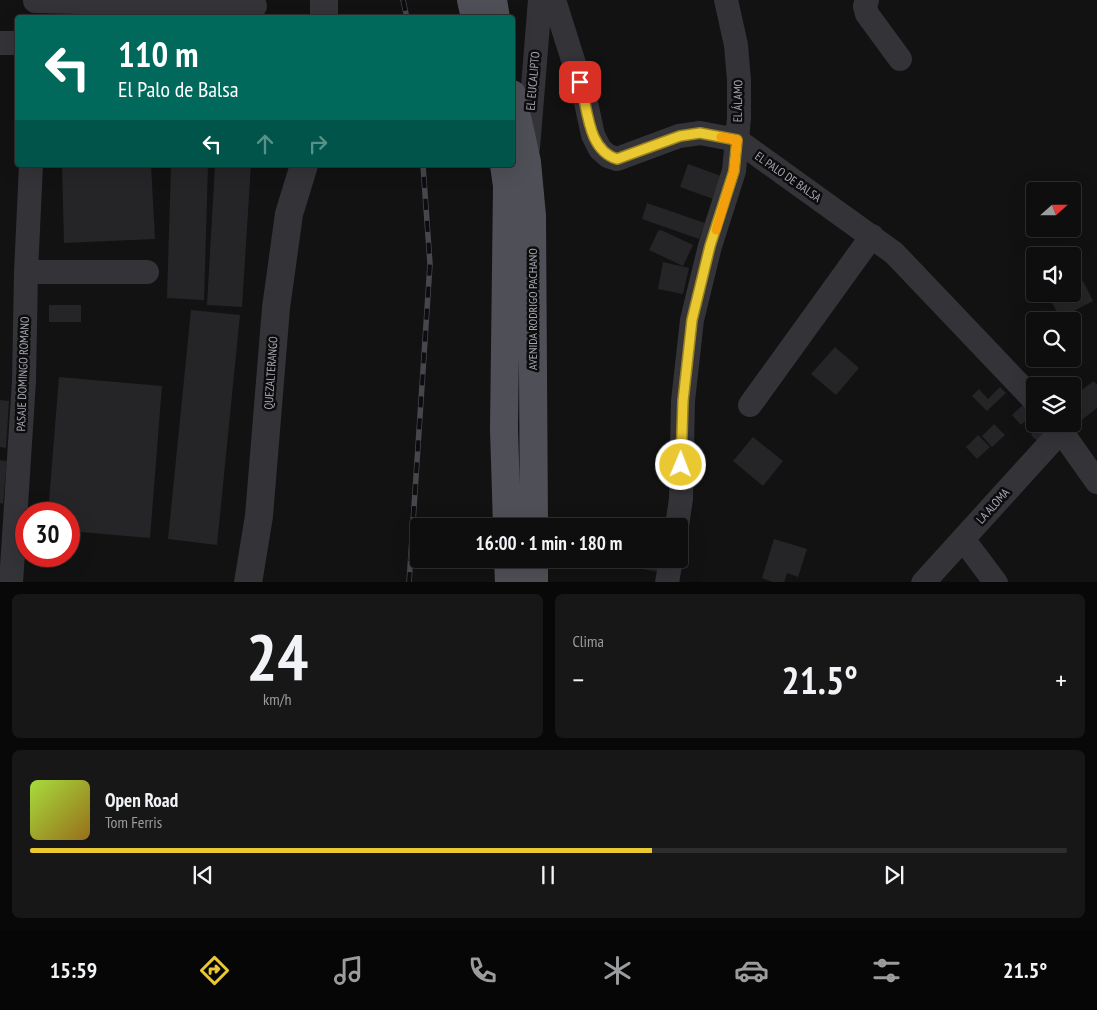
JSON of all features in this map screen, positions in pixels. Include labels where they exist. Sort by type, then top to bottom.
[{"type":"main road","points":[[471,0],[474,15]]},
{"type":"main road","points":[[493,0],[496,15]]},
{"type":"main road","name":"AVENIDA RODRIGO PACHANO","points":[[515,146],[516,164],[532,216],[534,518]]},
{"type":"main road","name":"AVENIDA RODRIGO PACHANO","points":[[507,518],[504,419],[507,186],[515,167]]},
{"type":"main road","points":[[508,568],[509,582]]},
{"type":"main road","points":[[534,568],[534,582]]},
{"type":"street","points":[[324,0],[324,15]]},
{"type":"street","name":"EL EUCALIPTO","points":[[516,164],[540,0]]},
{"type":"street","name":"EL PALO DE BALSA","points":[[554,0],[585,98],[593,135],[600,149],[608,156],[617,159],[680,136],[700,133],[737,140],[872,236],[894,254],[1026,393]]},
{"type":"street","name":"EL ÁLAMO","points":[[678,518],[682,499],[683,401],[692,320],[710,246],[734,171],[740,118],[736,45],[726,0]]},
{"type":"street","points":[[867,0],[865,6],[867,14],[900,59]]},
{"type":"street","points":[[34,6],[255,6]]},
{"type":"street","points":[[0,43],[15,43]]},
{"type":"street","name":"PASAJE DOMINGO ROMANO","points":[[11,582],[24,381],[26,272],[31,167]]},
{"type":"street","name":"QUEZALTERANGO","points":[[248,582],[260,516],[276,308],[289,214],[303,167]]},
{"type":"street","points":[[750,406],[872,236]]},
{"type":"street","points":[[26,272],[147,272]]},
{"type":"street","name":"LA ALOMA","points":[[923,582],[962,540],[1055,432]]},
{"type":"street","points":[[1062,432],[1097,482]]},
{"type":"street","points":[[962,540],[996,582]]},
{"type":"street","points":[[667,582],[669,568]]},
{"type":"building","points":[[688,164],[724,177],[716,200],[680,187]]},
{"type":"building","points":[[62,167],[151,167],[155,239],[64,243]]},
{"type":"building","points":[[171,167],[208,167],[204,300],[167,298]]},
{"type":"building","points":[[215,167],[251,167],[242,307],[207,305]]},
{"type":"building","points":[[647,203],[705,223],[699,239],[642,219]]},
{"type":"building","points":[[661,230],[693,245],[683,266],[649,250],[658,231]]},
{"type":"building","points":[[663,262],[689,268],[683,294],[658,289]]},
{"type":"building","points":[[1083,281],[1093,301],[1072,312],[1057,312],[1052,302],[1081,302],[1081,282]]},
{"type":"building","points":[[49,305],[81,305],[81,322],[49,322]]},
{"type":"building","points":[[191,310],[240,315],[217,545],[168,539]]},
{"type":"building","points":[[835,347],[859,368],[836,395],[811,374]]},
{"type":"building","points":[[59,377],[162,386],[150,538],[80,532],[80,502],[49,502]]},
{"type":"building","points":[[1094,381],[1097,385],[1097,408],[1081,420],[1081,390]]},
{"type":"building","points":[[1000,387],[1006,393],[987,411],[972,396],[979,389],[988,399]]},
{"type":"building","points":[[0,400],[9,401],[6,448],[0,447]]},
{"type":"building","points":[[1026,402],[1026,420],[1021,425],[1012,415]]},
{"type":"building","points":[[994,424],[1005,435],[992,447],[982,436]]},
{"type":"building","points":[[1033,432],[1045,432],[1038,442],[1031,435]]},
{"type":"building","points":[[978,435],[990,447],[977,459],[966,447]]},
{"type":"building","points":[[753,437],[783,461],[763,486],[733,461]]},
{"type":"building","points":[[0,460],[7,461],[3,504],[0,503]]},
{"type":"building","points":[[774,539],[807,549],[798,577],[787,573],[784,582],[772,582],[762,578]]},
{"type":"building","points":[[637,568],[659,568],[658,572]]},
{"type":"railway","points":[[403,0],[406,15]]},
{"type":"railway","points":[[409,582],[430,264],[423,167]]},
{"type":"slow traffic","points":[[716,230],[734,171],[737,140],[721,137]]},
{"type":"route","points":[[580,82],[593,135],[600,149],[608,156],[617,159],[680,136],[700,133],[737,140],[734,171],[710,246],[692,320],[683,401],[681,465]]}]
